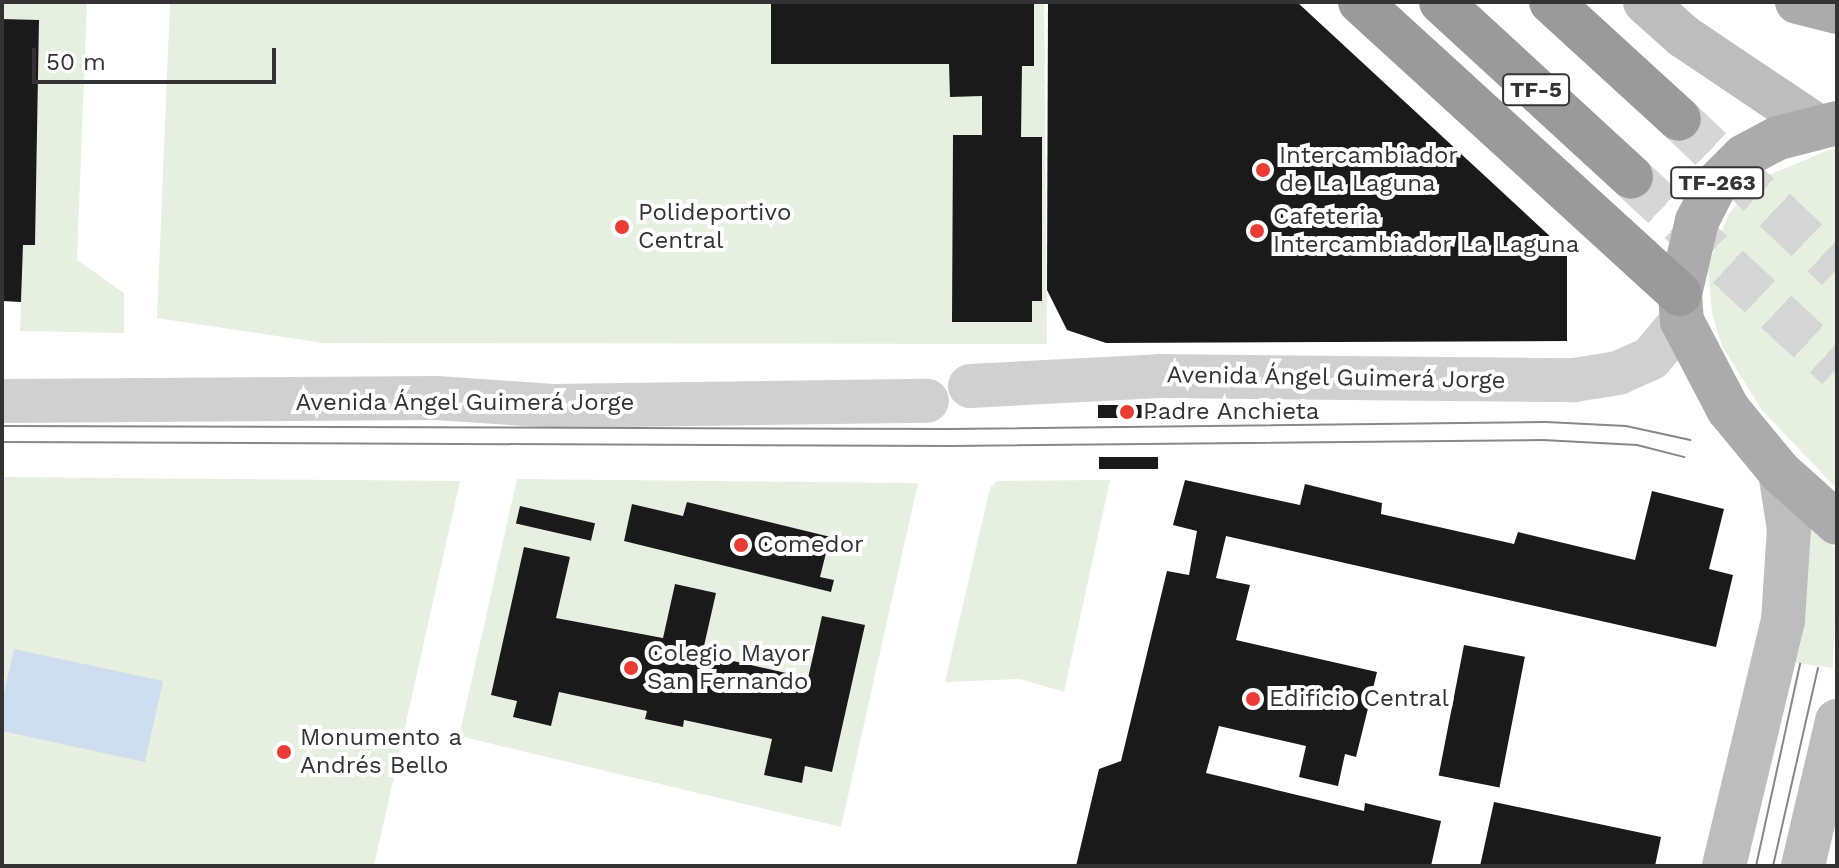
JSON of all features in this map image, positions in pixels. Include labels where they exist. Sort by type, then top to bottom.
[{"type":"highway","points":[[1360,2],[1681,308]]},
{"type":"highway","name":"TF-5","points":[[1441,2],[1631,177]]},
{"type":"highway","points":[[1551,2],[1679,119]]},
{"type":"main road","points":[[1645,2],[1683,36],[1827,124]]},
{"type":"main road","points":[[1797,2],[1837,12]]},
{"type":"main road","name":"TF-263","points":[[1681,308],[1697,221],[1716,184],[1744,156],[1778,138],[1827,124]]},
{"type":"main road","points":[[1681,308],[1728,409],[1780,472],[1837,523]]},
{"type":"main road","points":[[1724,866],[1783,621],[1789,529],[1780,472]]},
{"type":"main road","points":[[1803,866],[1834,744]]},
{"type":"street","name":"Avenida Ángel Guimerá Jorge","points":[[2,401],[437,398],[553,406],[927,401],[924,389],[939,369],[964,374],[970,386],[1159,376],[1574,380],[1618,373],[1651,358],[1681,308]]},
{"type":"shaded area","points":[[2,2],[87,2],[77,260],[124,293],[124,333],[20,331],[23,245],[35,245],[39,20],[2,19]]},
{"type":"shaded area","name":"Polideportivo Central","points":[[170,2],[1044,2],[1047,344],[323,343],[157,318]]},
{"type":"shaded area","points":[[1831,149],[1837,150],[1837,489],[1761,409],[1722,346],[1712,313],[1708,266],[1728,215],[1757,180]]},
{"type":"shaded area","points":[[2,477],[460,481],[374,866],[2,866]]},
{"type":"shaded area","points":[[517,479],[918,483],[841,827],[459,736]],"holes":[[[688,502],[842,540],[827,549],[820,577],[834,580],[831,592],[624,540],[632,504],[683,516]],[[520,506],[594,523],[590,541],[517,524]],[[675,584],[715,593],[704,646],[721,651],[720,658],[808,678],[822,616],[801,783],[764,775],[772,739],[684,720],[682,727],[646,719],[647,711],[559,692],[551,726],[514,718],[517,701],[491,695],[556,618],[663,638]]]},
{"type":"shaded area","points":[[1110,480],[1064,692],[1020,679],[945,682],[990,488],[997,481]]},
{"type":"shaded area","points":[[1802,521],[1837,549],[1833,668],[1788,662]]},
{"type":"water","points":[[14,649],[163,681],[145,762],[2,731],[2,702]]},
{"type":"building","points":[[771,2],[1034,2],[1034,66],[1022,66],[1021,137],[1042,137],[1042,301],[1032,301],[1032,322],[952,322],[953,135],[982,135],[982,96],[950,97],[949,64],[771,64]]},
{"type":"building","name":"Intercambiador de La Laguna","points":[[1048,2],[1297,2],[1567,252],[1567,341],[1106,343],[1067,330],[1047,290]]},
{"type":"building","points":[[2,19],[39,20],[35,245],[23,245],[21,302],[2,301]]},
{"type":"building","name":"Padre Anchieta","points":[[1098,405],[1156,405],[1156,418],[1098,418]]},
{"type":"building","name":"Padre Anchieta","points":[[1099,457],[1158,457],[1158,469],[1099,469]]},
{"type":"building","points":[[1185,480],[1300,505],[1305,484],[1382,503],[1381,514],[1514,544],[1518,532],[1635,560],[1652,491],[1724,509],[1709,569],[1733,575],[1716,647],[1226,536],[1216,578],[1250,585],[1236,640],[1377,672],[1356,757],[1345,754],[1338,786],[1299,777],[1306,746],[1219,726],[1206,773],[1364,811],[1365,803],[1441,821],[1431,866],[1076,866],[1099,769],[1121,761],[1167,571],[1189,575],[1197,531],[1173,525]]},
{"type":"building","name":"Comedor","points":[[687,502],[843,540],[840,552],[827,549],[820,577],[834,580],[831,592],[624,541],[632,504],[683,516]]},
{"type":"building","points":[[520,506],[595,523],[591,541],[516,524]]},
{"type":"building","name":"Colegio Mayor San Fernando","points":[[524,547],[570,557],[556,618],[663,638],[675,584],[716,593],[704,646],[722,651],[720,658],[808,678],[822,616],[865,625],[832,772],[805,766],[802,783],[764,775],[772,739],[684,720],[683,727],[645,719],[647,711],[559,692],[551,726],[513,717],[517,701],[491,695]]},
{"type":"building","points":[[1464,645],[1525,657],[1499,787],[1439,776]]},
{"type":"building","points":[[1494,802],[1661,837],[1655,866],[1480,866]]},
{"type":"tunnel","points":[[1679,119],[1837,269]]},
{"type":"tunnel","points":[[1631,177],[1837,368]]},
{"type":"tram line","points":[[2,426],[950,429],[1546,422],[1626,426],[1690,440]]},
{"type":"tram line","points":[[2,442],[952,446],[1543,440],[1637,445],[1684,457]]},
{"type":"tram line","points":[[1756,866],[1800,664]]},
{"type":"tram line","points":[[1773,866],[1818,668]]},
{"type":"place","name":"Intercambiador de La Laguna","points":[[1263,170]]},
{"type":"place","name":"Polideportivo Central","points":[[622,227]]},
{"type":"place","name":"Cafeteria Intercambiador La Laguna","points":[[1257,231]]},
{"type":"place","name":"Padre Anchieta","points":[[1127,412]]},
{"type":"place","name":"Comedor","points":[[741,545]]},
{"type":"place","name":"Colegio Mayor San Fernando","points":[[631,668]]},
{"type":"place","name":"Edificio Central","points":[[1253,699]]},
{"type":"place","name":"Monumento a Andrés Bello","points":[[284,752]]}]
